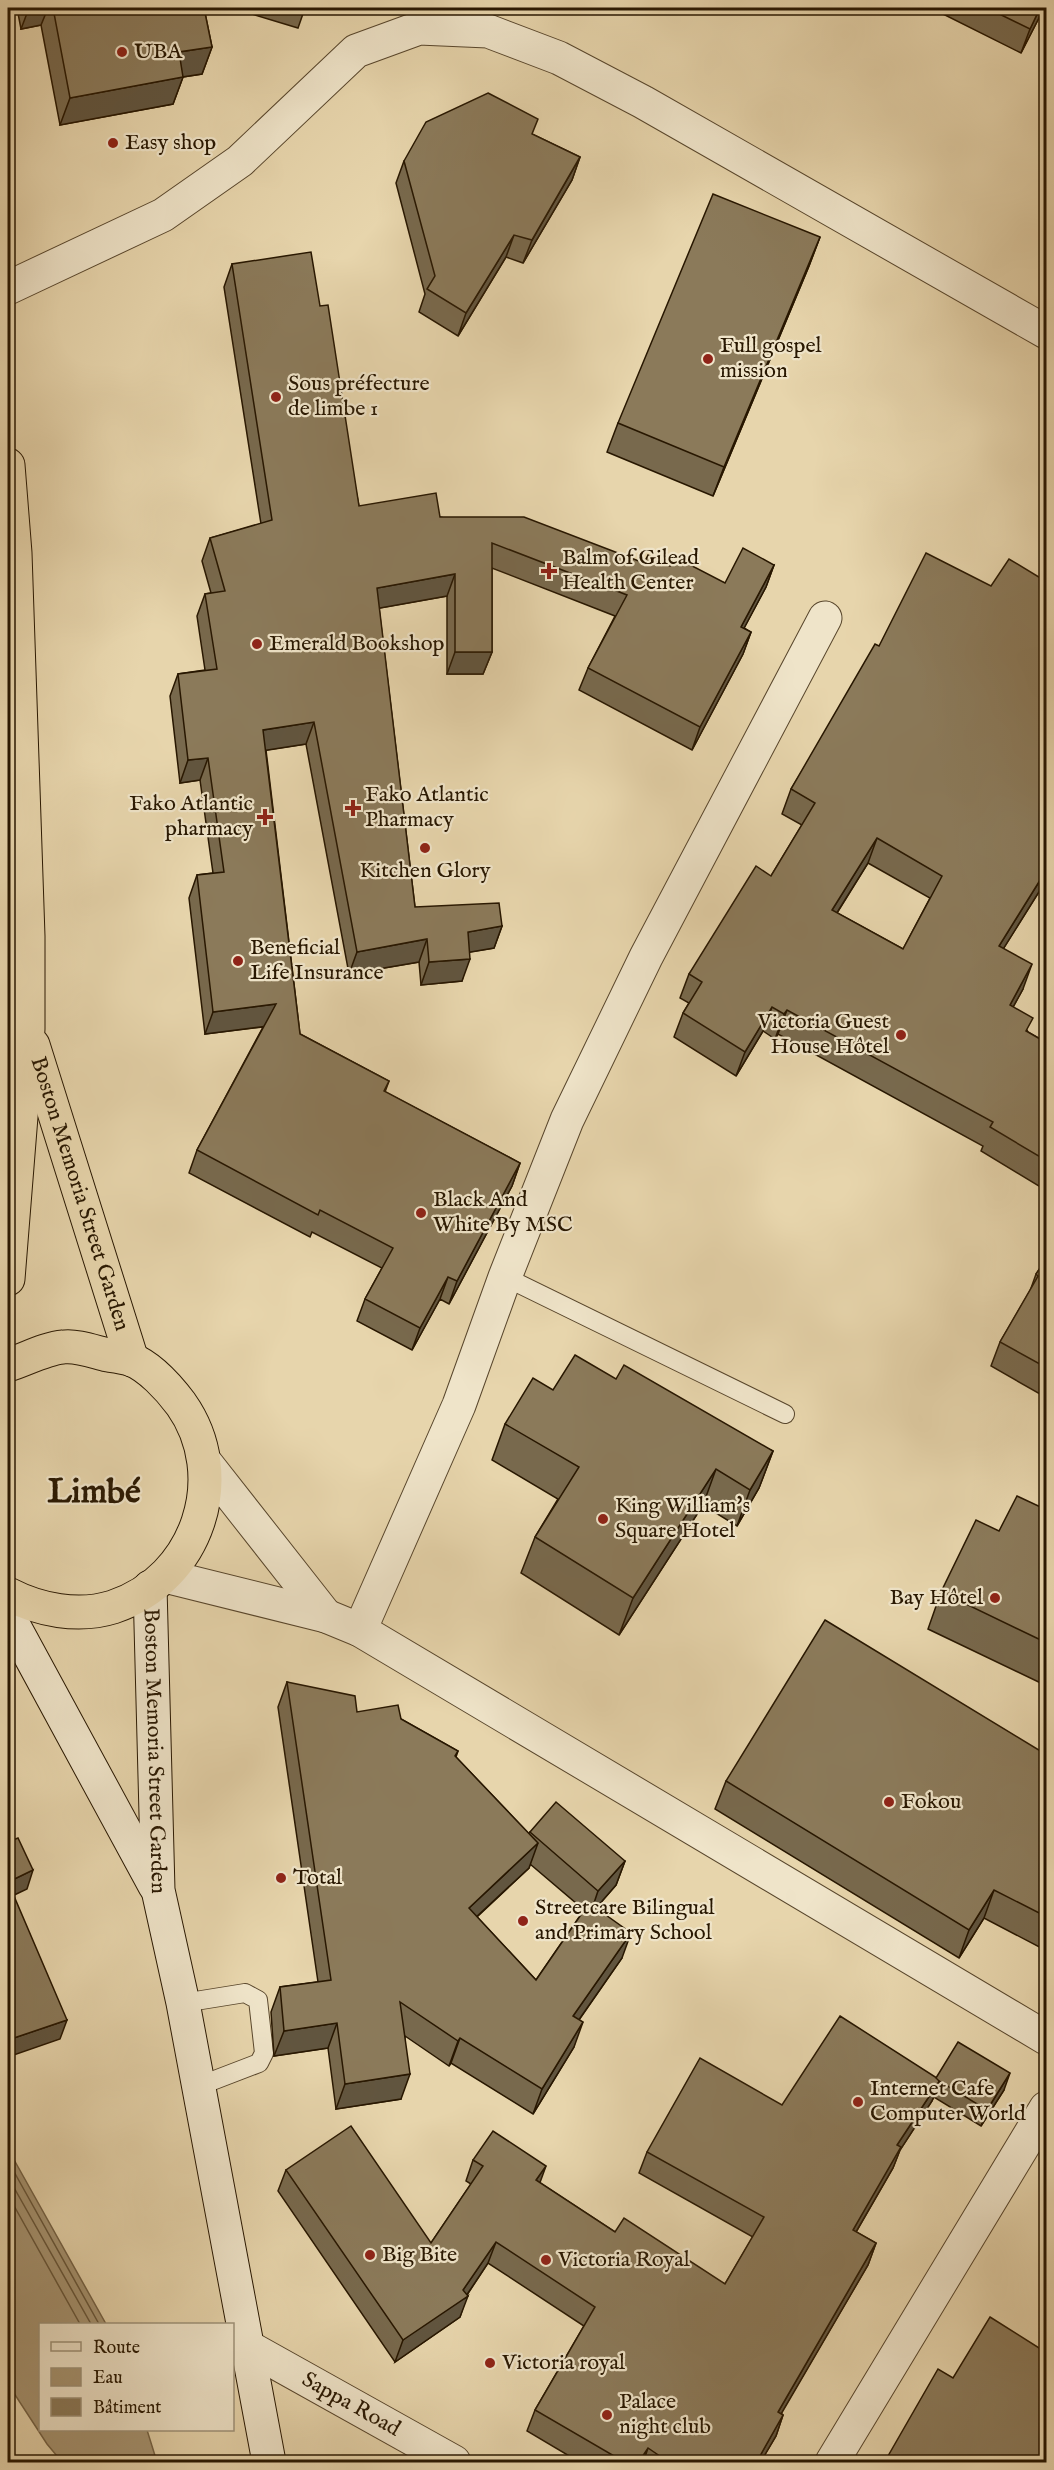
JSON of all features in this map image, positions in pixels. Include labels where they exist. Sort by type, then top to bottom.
[{"type":"highway","name":"Boston Memoria Street Garden","points":[[8,465],[28,936],[28,1029],[8,1279]]},
{"type":"highway","name":"Boston Memoria Street Garden","points":[[28,1029],[132,1360]]},
{"type":"highway","points":[[8,1365],[64,1346],[132,1360],[168,1385],[193,1421],[205,1462],[204,1503],[191,1542],[158,1582],[112,1607],[71,1613],[29,1605],[8,1594]]},
{"type":"street","points":[[8,288],[164,215],[240,161],[356,51],[419,28],[488,31],[559,58],[643,102],[1047,332]]},
{"type":"street","points":[[360,1630],[459,1405],[505,1277],[577,1100],[646,957],[825,618]]},
{"type":"street","points":[[205,1462],[326,1616]]},
{"type":"street","name":"Boston Memoria Street Garden","points":[[158,1890],[158,1582],[326,1616],[360,1630],[1047,2038]]},
{"type":"street","name":"Boston Memoria Street Garden","points":[[8,1615],[158,1890]]},
{"type":"street","points":[[158,1890],[183,2003],[269,2463]]},
{"type":"street","points":[[832,2463],[1047,2108]]},
{"type":"street","name":"Sappa Road","points":[[248,2347],[454,2463]]},
{"type":"lane","points":[[505,1277],[785,1414]]},
{"type":"lane","points":[[183,2003],[245,1993],[258,2000],[264,2053],[259,2063],[199,2086]]},
{"type":"water","points":[[8,2149],[105,2323],[39,2323],[39,2431],[147,2431],[157,2462],[62,2462],[47,2444],[8,2384]]},
{"type":"building","name":"UBA","points":[[53,8],[204,8],[212,47],[179,52],[183,77],[70,98]]},
{"type":"building","points":[[987,8],[1040,8],[1030,29]]},
{"type":"building","points":[[488,93],[538,119],[532,134],[580,157],[532,240],[514,235],[466,313],[427,289],[435,276],[404,161],[426,122]]},
{"type":"building","name":"Full gospel mission","points":[[713,194],[820,237],[724,467],[618,423]]},
{"type":"building","points":[[311,252],[320,306],[328,305],[359,506],[436,493],[440,517],[524,517],[644,563],[648,555],[670,566],[675,557],[725,583],[743,548],[774,565],[741,627],[751,632],[700,727],[588,668],[627,595],[492,543],[492,652],[455,652],[455,574],[377,588],[415,907],[499,903],[502,926],[468,932],[470,959],[429,962],[427,939],[357,952],[314,722],[263,730],[300,1034],[389,1081],[384,1091],[520,1163],[457,1281],[448,1277],[420,1328],[365,1299],[393,1248],[320,1210],[318,1215],[197,1150],[276,1004],[213,1012],[197,875],[224,872],[208,758],[188,760],[178,674],[217,669],[205,594],[225,591],[210,538],[272,520],[232,264]]},
{"type":"building","points":[[926,553],[991,586],[1009,559],[1047,582],[1047,869],[999,946],[1032,964],[1010,1005],[1033,1018],[1026,1031],[1047,1043],[1047,1161],[990,1127],[993,1122],[787,1010],[784,1014],[772,1007],[745,1052],[683,1013],[702,982],[689,974],[756,866],[771,876],[815,803],[791,789],[875,644],[879,646]],"holes":[[[877,838],[942,876],[903,949],[832,910]]]},
{"type":"building","points":[[1047,1258],[1047,1368],[1000,1342]]},
{"type":"building","points":[[575,1355],[616,1379],[624,1365],[773,1451],[750,1490],[716,1469],[633,1598],[535,1537],[579,1467],[505,1424],[533,1378],[553,1390]]},
{"type":"building","points":[[1017,1496],[1047,1510],[1047,1643],[941,1592],[976,1520],[999,1531]]},
{"type":"building","points":[[825,1620],[1047,1755],[1047,1917],[994,1890],[969,1930],[726,1781]]},
{"type":"building","points":[[287,1682],[355,1696],[357,1712],[398,1705],[401,1719],[458,1751],[455,1756],[538,1843],[469,1908],[536,1980],[589,1903],[631,1933],[573,2016],[583,2022],[542,2089],[460,2038],[458,2041],[400,2002],[410,2074],[345,2084],[337,2023],[284,2031],[280,1987],[331,1980]]},
{"type":"building","points":[[556,1802],[625,1861],[598,1891],[530,1832]]},
{"type":"building","points":[[8,1829],[13,1840],[18,1838],[33,1870],[8,1882]]},
{"type":"building","points":[[8,1882],[67,2020],[8,2040]]},
{"type":"building","points":[[840,2016],[940,2080],[897,2145],[901,2147],[853,2230],[876,2243],[778,2412],[783,2415],[756,2463],[666,2463],[667,2461],[648,2448],[638,2463],[626,2463],[535,2410],[595,2307],[496,2242],[463,2290],[468,2296],[403,2340],[286,2170],[351,2126],[431,2243],[483,2166],[473,2160],[493,2131],[546,2166],[536,2180],[615,2232],[624,2218],[725,2284],[764,2217],[647,2152],[700,2058],[782,2105]]},
{"type":"building","points":[[958,2042],[1010,2073],[987,2110],[936,2078]]},
{"type":"building","points":[[990,2317],[1047,2353],[1047,2463],[884,2463],[938,2369],[953,2378]]},
{"type":"place","name":"UBA","points":[[122,52]]},
{"type":"place","name":"Easy shop","points":[[113,143]]},
{"type":"place","name":"Full gospel mission","points":[[708,359]]},
{"type":"place","name":"Sous préfecture de limbe 1","points":[[276,397]]},
{"type":"place","name":"Balm of Gilead Health Center","points":[[549,571]]},
{"type":"place","name":"Emerald Bookshop","points":[[257,644]]},
{"type":"place","name":"Fako Atlantic Pharmacy","points":[[353,808]]},
{"type":"place","name":"Fako Atlantic pharmacy","points":[[265,817]]},
{"type":"place","name":"Kitchen Glory","points":[[425,848]]},
{"type":"place","name":"Beneficial Life Insurance","points":[[238,961]]},
{"type":"place","name":"Victoria Guest House Hôtel","points":[[901,1035]]},
{"type":"place","name":"Black And White By MSC","points":[[421,1213]]},
{"type":"place","name":"King William's Square Hotel","points":[[603,1519]]},
{"type":"place","name":"Bay Hôtel","points":[[995,1598]]},
{"type":"place","name":"Fokou","points":[[889,1802]]},
{"type":"place","name":"Total","points":[[281,1878]]},
{"type":"place","name":"Streetcare Bilingual and Primary School","points":[[523,1921]]},
{"type":"place","name":"Internet Cafe Computer World","points":[[858,2102]]},
{"type":"place","name":"Big Bite","points":[[370,2255]]},
{"type":"place","name":"Victoria Royal","points":[[546,2260]]},
{"type":"place","name":"Victoria royal","points":[[490,2363]]},
{"type":"place","name":"Palace night club","points":[[607,2415]]},
{"type":"district","name":"Limbé","points":[[94,1492]]}]
